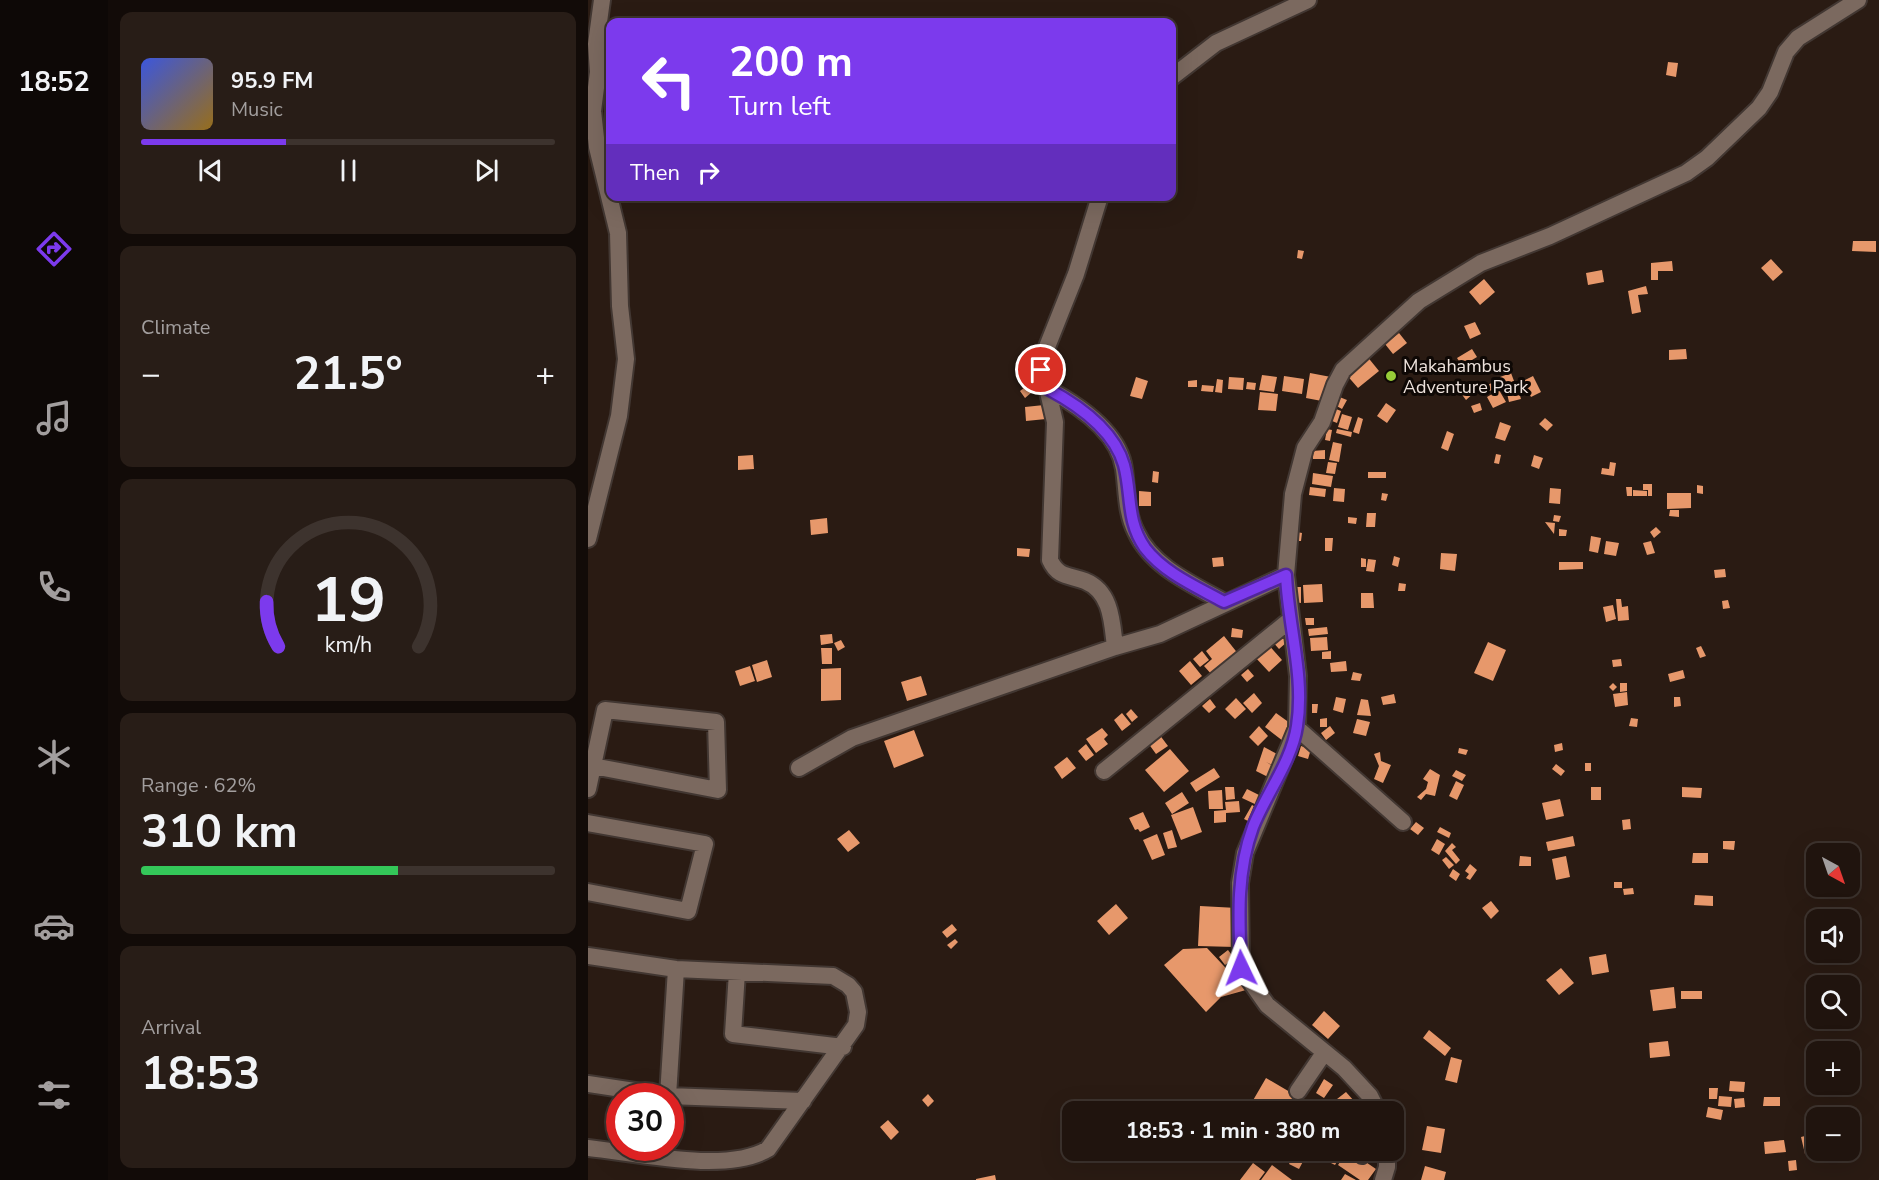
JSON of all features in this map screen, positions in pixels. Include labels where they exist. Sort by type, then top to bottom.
[{"type":"street","points":[[602,0],[596,44],[598,72],[593,111],[597,147],[606,184]]},
{"type":"street","points":[[1176,74],[1216,43],[1308,0]]},
{"type":"street","points":[[1372,1101],[1344,1068],[1267,1005],[1241,968],[1240,883],[1245,854],[1253,828],[1297,728],[1298,676],[1286,575],[1288,531],[1299,464],[1305,448],[1322,422],[1339,377],[1364,349],[1419,301],[1481,263],[1550,236],[1686,173],[1707,158],[1759,108],[1770,92],[1786,52],[1798,38],[1858,0]]},
{"type":"street","points":[[588,538],[619,416],[626,359],[620,306],[618,233],[610,201]]},
{"type":"street","points":[[1098,201],[1076,274],[1042,354],[1041,370],[1048,389],[1055,422],[1056,442],[1050,560],[1054,568],[1062,575],[1085,581],[1105,600],[1111,613],[1114,647]]},
{"type":"street","points":[[1048,389],[1067,399],[1110,438],[1124,466],[1130,514],[1146,549],[1164,567],[1224,602]]},
{"type":"street","points":[[800,768],[852,738],[1114,647],[1160,634],[1224,602],[1286,575]]},
{"type":"street","points":[[1104,771],[1290,620]]},
{"type":"street","points":[[588,789],[605,710],[716,722],[718,790],[593,766]]},
{"type":"street","points":[[1297,728],[1403,822]]},
{"type":"street","points":[[588,823],[705,844],[688,911],[588,892]]},
{"type":"street","points":[[588,956],[676,969],[833,976],[848,985],[854,992],[858,1012],[856,1025],[843,1047],[768,1149],[758,1155],[720,1161],[588,1148]]},
{"type":"street","points":[[669,1083],[676,969]]},
{"type":"street","points":[[737,972],[733,1034],[843,1047]]},
{"type":"street","points":[[1298,1091],[1324,1053]]},
{"type":"street","points":[[588,1084],[606,1087]]},
{"type":"street","points":[[684,1097],[803,1101]]},
{"type":"street","points":[[1383,1180],[1386,1161]]},
{"type":"building","points":[[1668,62],[1678,63],[1676,77],[1666,75]]},
{"type":"building","points":[[1853,241],[1876,241],[1876,252],[1852,251]]},
{"type":"building","points":[[1298,250],[1304,251],[1302,259],[1297,258]]},
{"type":"building","points":[[1771,259],[1783,272],[1773,281],[1761,268]]},
{"type":"building","points":[[1672,261],[1673,271],[1658,271],[1658,280],[1651,280],[1651,263]]},
{"type":"building","points":[[1602,270],[1604,282],[1588,285],[1586,273]]},
{"type":"building","points":[[1484,279],[1495,292],[1480,305],[1469,292]]},
{"type":"building","points":[[1646,286],[1648,294],[1638,295],[1641,312],[1632,314],[1628,291]]},
{"type":"building","points":[[1475,322],[1481,334],[1470,339],[1464,326]]},
{"type":"building","points":[[1399,333],[1407,343],[1393,354],[1385,344]]},
{"type":"building","points":[[1472,349],[1477,357],[1462,366],[1457,358]]},
{"type":"building","points":[[1686,349],[1687,359],[1669,360],[1669,350]]},
{"type":"building","points":[[1366,355],[1379,371],[1358,388],[1345,373]]},
{"type":"building","points":[[1310,373],[1331,377],[1327,402],[1306,398]]},
{"type":"building","points":[[1511,373],[1514,381],[1503,385],[1500,377]]},
{"type":"building","points":[[1262,375],[1277,377],[1274,392],[1259,390]]},
{"type":"building","points":[[1284,376],[1304,379],[1302,394],[1282,391]]},
{"type":"building","points":[[1533,376],[1541,392],[1531,397],[1523,381]]},
{"type":"building","points":[[1136,377],[1148,381],[1142,399],[1130,396]]},
{"type":"building","points":[[1229,377],[1244,378],[1243,390],[1228,389]]},
{"type":"building","points":[[1217,379],[1223,380],[1222,393],[1215,392]]},
{"type":"building","points":[[1197,380],[1197,387],[1188,387],[1188,381]]},
{"type":"building","points":[[1033,381],[1038,387],[1025,398],[1020,391]]},
{"type":"building","points":[[1497,381],[1500,387],[1484,393],[1482,387]]},
{"type":"building","points":[[1247,382],[1256,383],[1255,390],[1246,389]]},
{"type":"building","points":[[1470,384],[1476,391],[1466,400],[1460,392]]},
{"type":"building","points":[[1202,385],[1214,386],[1213,392],[1201,391]]},
{"type":"building","points":[[1517,386],[1521,399],[1509,402],[1506,389]]},
{"type":"building","points":[[1499,390],[1506,402],[1493,408],[1487,397]]},
{"type":"building","points":[[1260,392],[1278,394],[1276,411],[1258,410]]},
{"type":"building","points":[[1337,396],[1347,400],[1342,409],[1333,404]]},
{"type":"building","points":[[1386,403],[1396,410],[1387,423],[1377,416]]},
{"type":"building","points":[[1480,403],[1482,410],[1474,413],[1471,406]]},
{"type":"building","points":[[1044,405],[1046,419],[1026,421],[1025,407]]},
{"type":"building","points":[[1336,409],[1341,411],[1337,423],[1332,421]]},
{"type":"building","points":[[1342,414],[1352,417],[1348,430],[1338,427]]},
{"type":"building","points":[[1358,417],[1363,419],[1359,434],[1353,432]]},
{"type":"building","points":[[1545,418],[1553,425],[1547,431],[1539,424]]},
{"type":"building","points":[[1500,422],[1511,426],[1505,441],[1495,438]]},
{"type":"building","points":[[1327,429],[1332,430],[1330,441],[1325,440]]},
{"type":"building","points":[[1337,429],[1352,432],[1351,437],[1336,433]]},
{"type":"building","points":[[1447,431],[1454,434],[1448,451],[1441,448]]},
{"type":"building","points":[[1333,442],[1342,444],[1339,462],[1329,460]]},
{"type":"building","points":[[1325,450],[1325,459],[1313,459],[1312,451]]},
{"type":"building","points":[[1496,454],[1501,455],[1499,464],[1494,463]]},
{"type":"building","points":[[753,455],[754,469],[738,470],[738,456]]},
{"type":"building","points":[[1534,455],[1543,458],[1539,469],[1531,466]]},
{"type":"building","points":[[1328,462],[1337,463],[1335,474],[1326,473]]},
{"type":"building","points":[[1610,462],[1616,463],[1614,476],[1601,474],[1602,468],[1609,469]]},
{"type":"building","points":[[1153,471],[1159,472],[1158,483],[1152,482]]},
{"type":"building","points":[[1368,472],[1386,472],[1386,478],[1368,478]]},
{"type":"building","points":[[1313,473],[1333,476],[1331,487],[1312,484]]},
{"type":"building","points":[[1643,484],[1652,484],[1652,496],[1648,496],[1648,490],[1643,490]]},
{"type":"building","points":[[1697,485],[1703,486],[1703,494],[1697,493]]},
{"type":"building","points":[[1310,487],[1326,489],[1325,497],[1309,495]]},
{"type":"building","points":[[1626,487],[1632,487],[1632,496],[1627,496]]},
{"type":"building","points":[[1334,488],[1345,489],[1344,502],[1333,501]]},
{"type":"building","points":[[1550,488],[1561,489],[1560,504],[1549,503]]},
{"type":"building","points":[[1633,490],[1647,491],[1647,496],[1633,496]]},
{"type":"building","points":[[1139,491],[1151,492],[1151,506],[1139,506]]},
{"type":"building","points":[[1382,493],[1388,494],[1386,501],[1381,500]]},
{"type":"building","points":[[1667,493],[1691,493],[1691,508],[1667,509]]},
{"type":"building","points":[[1670,510],[1679,510],[1679,517],[1669,516]]},
{"type":"building","points":[[1367,513],[1376,513],[1375,527],[1366,527]]},
{"type":"building","points":[[1554,515],[1561,516],[1559,522],[1553,521]]},
{"type":"building","points":[[1348,517],[1357,518],[1356,524],[1348,523]]},
{"type":"building","points":[[827,518],[828,533],[811,535],[810,520]]},
{"type":"building","points":[[1545,522],[1555,523],[1554,534]]},
{"type":"building","points":[[1656,527],[1661,532],[1654,538],[1650,532]]},
{"type":"building","points":[[1559,529],[1567,530],[1566,536],[1559,536]]},
{"type":"building","points":[[1297,532],[1302,533],[1301,541],[1297,541]]},
{"type":"building","points":[[1591,536],[1601,538],[1598,553],[1589,551]]},
{"type":"building","points":[[1325,538],[1333,538],[1332,551],[1325,551]]},
{"type":"building","points":[[1606,541],[1619,543],[1616,556],[1604,554]]},
{"type":"building","points":[[1651,541],[1655,553],[1647,555],[1643,543]]},
{"type":"building","points":[[1017,548],[1030,549],[1029,557],[1017,556]]},
{"type":"building","points":[[1441,553],[1457,554],[1455,571],[1440,569]]},
{"type":"building","points":[[1394,556],[1400,558],[1398,567],[1392,565]]},
{"type":"building","points":[[1223,557],[1224,566],[1213,567],[1212,558]]},
{"type":"building","points":[[1361,558],[1366,559],[1366,567],[1361,567]]},
{"type":"building","points":[[1368,559],[1376,560],[1374,572],[1366,571]]},
{"type":"building","points":[[1559,562],[1583,562],[1583,569],[1559,570]]},
{"type":"building","points":[[1725,569],[1726,577],[1715,578],[1714,570]]},
{"type":"building","points":[[1399,583],[1406,584],[1405,591],[1398,591]]},
{"type":"building","points":[[1322,584],[1323,602],[1304,603],[1303,585]]},
{"type":"building","points":[[1294,587],[1301,587],[1301,603],[1294,602]]},
{"type":"building","points":[[1361,593],[1373,593],[1374,608],[1361,608]]},
{"type":"building","points":[[1616,599],[1621,599],[1622,607],[1628,606],[1629,620],[1618,621]]},
{"type":"building","points":[[1728,600],[1730,608],[1723,609],[1722,601]]},
{"type":"building","points":[[1613,605],[1616,619],[1606,622],[1603,607]]},
{"type":"building","points":[[1305,618],[1314,618],[1314,625],[1306,625]]},
{"type":"building","points":[[1327,627],[1328,634],[1309,636],[1308,629]]},
{"type":"building","points":[[1232,628],[1243,630],[1242,638],[1231,637]]},
{"type":"building","points":[[832,634],[833,643],[821,645],[820,635]]},
{"type":"building","points":[[1280,634],[1287,642],[1279,649],[1272,641]]},
{"type":"building","points":[[1224,636],[1239,655],[1213,676],[1204,666],[1212,659],[1206,651]]},
{"type":"building","points":[[1327,637],[1328,650],[1311,651],[1310,638]]},
{"type":"building","points":[[841,640],[845,647],[838,651],[834,643]]},
{"type":"building","points":[[1488,642],[1506,650],[1493,681],[1474,673]]},
{"type":"building","points":[[1267,643],[1282,660],[1269,672],[1254,656]]},
{"type":"building","points":[[1701,646],[1706,656],[1700,658],[1696,648]]},
{"type":"building","points":[[821,648],[832,648],[832,664],[822,664]]},
{"type":"building","points":[[1202,651],[1209,660],[1200,667],[1193,659]]},
{"type":"building","points":[[1331,651],[1331,659],[1322,659],[1322,652]]},
{"type":"building","points":[[1621,659],[1622,666],[1613,667],[1612,660]]},
{"type":"building","points":[[767,660],[772,677],[757,682],[752,665]]},
{"type":"building","points":[[1190,661],[1202,676],[1191,685],[1179,671]]},
{"type":"building","points":[[1346,661],[1347,671],[1331,672],[1330,663]]},
{"type":"building","points":[[750,666],[755,681],[740,686],[735,671]]},
{"type":"building","points":[[841,668],[841,700],[821,701],[821,669]]},
{"type":"building","points":[[1248,669],[1254,676],[1247,682],[1241,675]]},
{"type":"building","points":[[1683,670],[1685,678],[1670,682],[1668,674]]},
{"type":"building","points":[[1353,672],[1362,674],[1360,681],[1351,680]]},
{"type":"building","points":[[921,676],[927,695],[907,701],[901,682]]},
{"type":"building","points":[[1613,683],[1617,687],[1613,691],[1609,687]]},
{"type":"building","points":[[1620,683],[1627,683],[1627,691],[1620,692]]},
{"type":"building","points":[[1627,692],[1628,705],[1615,707],[1613,694]]},
{"type":"building","points":[[1254,693],[1262,703],[1252,713],[1243,703]]},
{"type":"building","points":[[1394,694],[1396,703],[1383,705],[1381,697]]},
{"type":"building","points":[[1336,697],[1346,699],[1343,713],[1333,710]]},
{"type":"building","points":[[1674,697],[1680,697],[1681,706],[1674,707]]},
{"type":"building","points":[[1236,698],[1246,709],[1235,719],[1225,709]]},
{"type":"building","points":[[1210,699],[1216,707],[1209,713],[1202,706]]},
{"type":"building","points":[[1361,699],[1368,700],[1371,716],[1357,715]]},
{"type":"building","points":[[1312,704],[1318,704],[1317,713],[1312,713]]},
{"type":"building","points":[[1131,709],[1138,717],[1132,722],[1126,714]]},
{"type":"building","points":[[1122,713],[1131,724],[1122,731],[1114,720]]},
{"type":"building","points":[[1276,713],[1294,726],[1283,741],[1265,727]]},
{"type":"building","points":[[1327,718],[1327,727],[1320,727],[1320,719]]},
{"type":"building","points":[[1631,718],[1638,719],[1637,727],[1629,726]]},
{"type":"building","points":[[1357,719],[1370,722],[1366,736],[1353,733]]},
{"type":"building","points":[[1259,726],[1268,736],[1258,746],[1249,737]]},
{"type":"building","points":[[1330,726],[1335,733],[1326,740],[1321,733]]},
{"type":"building","points":[[1102,728],[1108,735],[1104,739],[1108,744],[1096,753],[1086,739]]},
{"type":"building","points":[[914,730],[924,756],[894,768],[884,741]]},
{"type":"building","points":[[1159,734],[1168,746],[1156,754],[1148,743]]},
{"type":"building","points":[[1562,743],[1563,750],[1555,752],[1554,745]]},
{"type":"building","points":[[1086,744],[1094,755],[1086,761],[1078,751]]},
{"type":"building","points":[[1301,746],[1311,749],[1308,759],[1298,756]]},
{"type":"building","points":[[1264,747],[1279,755],[1274,766],[1266,762],[1273,766],[1268,777],[1256,771]]},
{"type":"building","points":[[1459,748],[1468,750],[1466,755],[1458,753]]},
{"type":"building","points":[[1170,749],[1189,771],[1164,792],[1145,770]]},
{"type":"building","points":[[1380,752],[1381,761],[1391,765],[1383,783],[1374,779],[1379,766],[1374,754]]},
{"type":"building","points":[[1067,757],[1076,768],[1062,779],[1054,767]]},
{"type":"building","points":[[1585,763],[1591,763],[1591,771],[1585,771]]},
{"type":"building","points":[[1556,764],[1565,771],[1561,776],[1552,769]]},
{"type":"building","points":[[1214,768],[1220,777],[1196,792],[1190,783]]},
{"type":"building","points":[[1430,769],[1440,775],[1435,796],[1426,794],[1421,800],[1417,797],[1426,789],[1428,782],[1423,779]]},
{"type":"building","points":[[1456,770],[1466,775],[1462,781],[1452,776]]},
{"type":"building","points":[[1456,781],[1464,785],[1457,800],[1449,796]]},
{"type":"building","points":[[1225,787],[1234,787],[1235,799],[1226,800]]},
{"type":"building","points":[[1591,787],[1601,787],[1601,800],[1591,800]]},
{"type":"building","points":[[1682,787],[1702,788],[1701,798],[1682,797]]},
{"type":"building","points":[[1247,789],[1263,797],[1259,806],[1242,798]]},
{"type":"building","points":[[1222,790],[1223,809],[1209,809],[1208,791]]},
{"type":"building","points":[[1182,792],[1189,803],[1172,814],[1165,803]]},
{"type":"building","points":[[1560,799],[1564,816],[1546,820],[1542,803]]},
{"type":"building","points":[[1239,801],[1240,812],[1226,813],[1226,822],[1214,823],[1214,811],[1226,810],[1225,802]]},
{"type":"building","points":[[1252,805],[1259,809],[1252,823],[1244,819]]},
{"type":"building","points":[[1193,807],[1202,832],[1181,840],[1171,815]]},
{"type":"building","points":[[1143,812],[1150,827],[1140,832],[1138,829],[1135,830],[1129,818]]},
{"type":"building","points":[[1630,819],[1631,829],[1623,830],[1622,820]]},
{"type":"building","points":[[1416,822],[1424,828],[1418,835],[1410,829]]},
{"type":"building","points":[[1440,827],[1451,833],[1449,838],[1437,832]]},
{"type":"building","points":[[849,830],[860,843],[848,852],[837,839]]},
{"type":"building","points":[[1172,830],[1177,847],[1168,849],[1163,833]]},
{"type":"building","points":[[1157,834],[1165,855],[1152,860],[1143,840]]},
{"type":"building","points":[[1573,836],[1575,846],[1548,851],[1546,842]]},
{"type":"building","points":[[1437,839],[1445,844],[1439,855],[1431,850]]},
{"type":"building","points":[[1723,841],[1735,841],[1734,850],[1723,849]]},
{"type":"building","points":[[1452,843],[1456,847],[1452,850],[1460,860],[1456,864],[1445,851]]},
{"type":"building","points":[[1693,853],[1708,853],[1708,863],[1692,863]]},
{"type":"building","points":[[1520,856],[1531,857],[1531,866],[1519,866]]},
{"type":"building","points":[[1566,856],[1570,877],[1556,880],[1552,859]]},
{"type":"building","points":[[1446,857],[1454,865],[1449,869],[1442,860]]},
{"type":"building","points":[[1470,864],[1477,870],[1470,880],[1466,878],[1469,874],[1465,871]]},
{"type":"building","points":[[1453,869],[1460,874],[1456,881],[1449,876]]},
{"type":"building","points":[[1614,882],[1622,882],[1622,888],[1614,888]]},
{"type":"building","points":[[1633,888],[1634,894],[1624,895],[1623,889]]},
{"type":"building","points":[[1695,895],[1713,896],[1713,906],[1694,905]]},
{"type":"building","points":[[1491,901],[1499,911],[1491,919],[1482,908]]},
{"type":"building","points":[[1116,904],[1128,918],[1109,935],[1097,921]]},
{"type":"building","points":[[1200,906],[1237,908],[1235,947],[1198,946]]},
{"type":"building","points":[[952,924],[957,930],[947,938],[942,932]]},
{"type":"building","points":[[955,939],[958,942],[951,949],[947,945]]},
{"type":"building","points":[[1207,948],[1238,981],[1243,980],[1246,990],[1221,997],[1206,1012],[1164,965],[1183,949]]},
{"type":"building","points":[[1228,950],[1234,958],[1225,965],[1219,957]]},
{"type":"building","points":[[1606,954],[1609,972],[1592,975],[1589,957]]},
{"type":"building","points":[[1561,968],[1574,983],[1559,995],[1546,980]]},
{"type":"building","points":[[1674,987],[1676,1008],[1653,1011],[1650,990]]},
{"type":"building","points":[[1681,991],[1702,991],[1702,999],[1681,999]]},
{"type":"building","points":[[1324,1011],[1340,1026],[1328,1039],[1312,1025]]},
{"type":"building","points":[[1429,1030],[1451,1048],[1445,1056],[1423,1038]]},
{"type":"building","points":[[1668,1041],[1670,1056],[1650,1058],[1649,1043]]},
{"type":"building","points":[[1451,1057],[1462,1060],[1457,1083],[1445,1080]]},
{"type":"building","points":[[1266,1078],[1305,1101],[1253,1101]]},
{"type":"building","points":[[1324,1079],[1333,1085],[1324,1098],[1316,1093]]},
{"type":"building","points":[[1730,1081],[1745,1082],[1744,1092],[1729,1091]]},
{"type":"building","points":[[1709,1088],[1718,1088],[1717,1099],[1709,1099]]},
{"type":"building","points":[[1346,1092],[1354,1101],[1339,1101],[1337,1099]]},
{"type":"building","points":[[928,1094],[934,1101],[928,1107],[922,1100]]},
{"type":"building","points":[[1719,1096],[1732,1097],[1731,1107],[1718,1106]]},
{"type":"building","points":[[1764,1097],[1780,1097],[1780,1106],[1763,1106]]},
{"type":"building","points":[[1744,1098],[1745,1107],[1735,1108],[1734,1099]]},
{"type":"building","points":[[1708,1107],[1723,1110],[1721,1120],[1706,1117]]},
{"type":"building","points":[[888,1120],[899,1132],[891,1140],[880,1127]]},
{"type":"building","points":[[1427,1126],[1445,1129],[1441,1153],[1422,1150]]},
{"type":"building","points":[[1806,1136],[1806,1154],[1805,1154],[1801,1137]]},
{"type":"building","points":[[1784,1140],[1786,1152],[1765,1154],[1764,1142]]},
{"type":"building","points":[[1796,1160],[1797,1170],[1789,1171],[1788,1161]]},
{"type":"building","points":[[1290,1161],[1303,1161],[1299,1169],[1289,1164]]},
{"type":"building","points":[[1341,1161],[1364,1161],[1376,1169],[1368,1180],[1360,1180],[1338,1165]]},
{"type":"building","points":[[1253,1163],[1265,1172],[1259,1180],[1240,1180]]},
{"type":"building","points":[[1272,1165],[1292,1180],[1261,1180]]},
{"type":"building","points":[[1425,1166],[1446,1172],[1444,1180],[1421,1180]]},
{"type":"building","points":[[1345,1174],[1356,1180],[1341,1180]]},
{"type":"building","points":[[995,1175],[996,1180],[976,1180],[976,1179]]},
{"type":"place","name":"Makahambus Adventure Park","points":[[1391,376]]},
{"type":"route","points":[[1041,370],[1048,389],[1067,399],[1086,414],[1110,438],[1124,466],[1130,514],[1136,532],[1146,549],[1164,567],[1224,602],[1286,575],[1287,599],[1298,676],[1297,728],[1253,828],[1245,854],[1240,883],[1241,968]]}]
